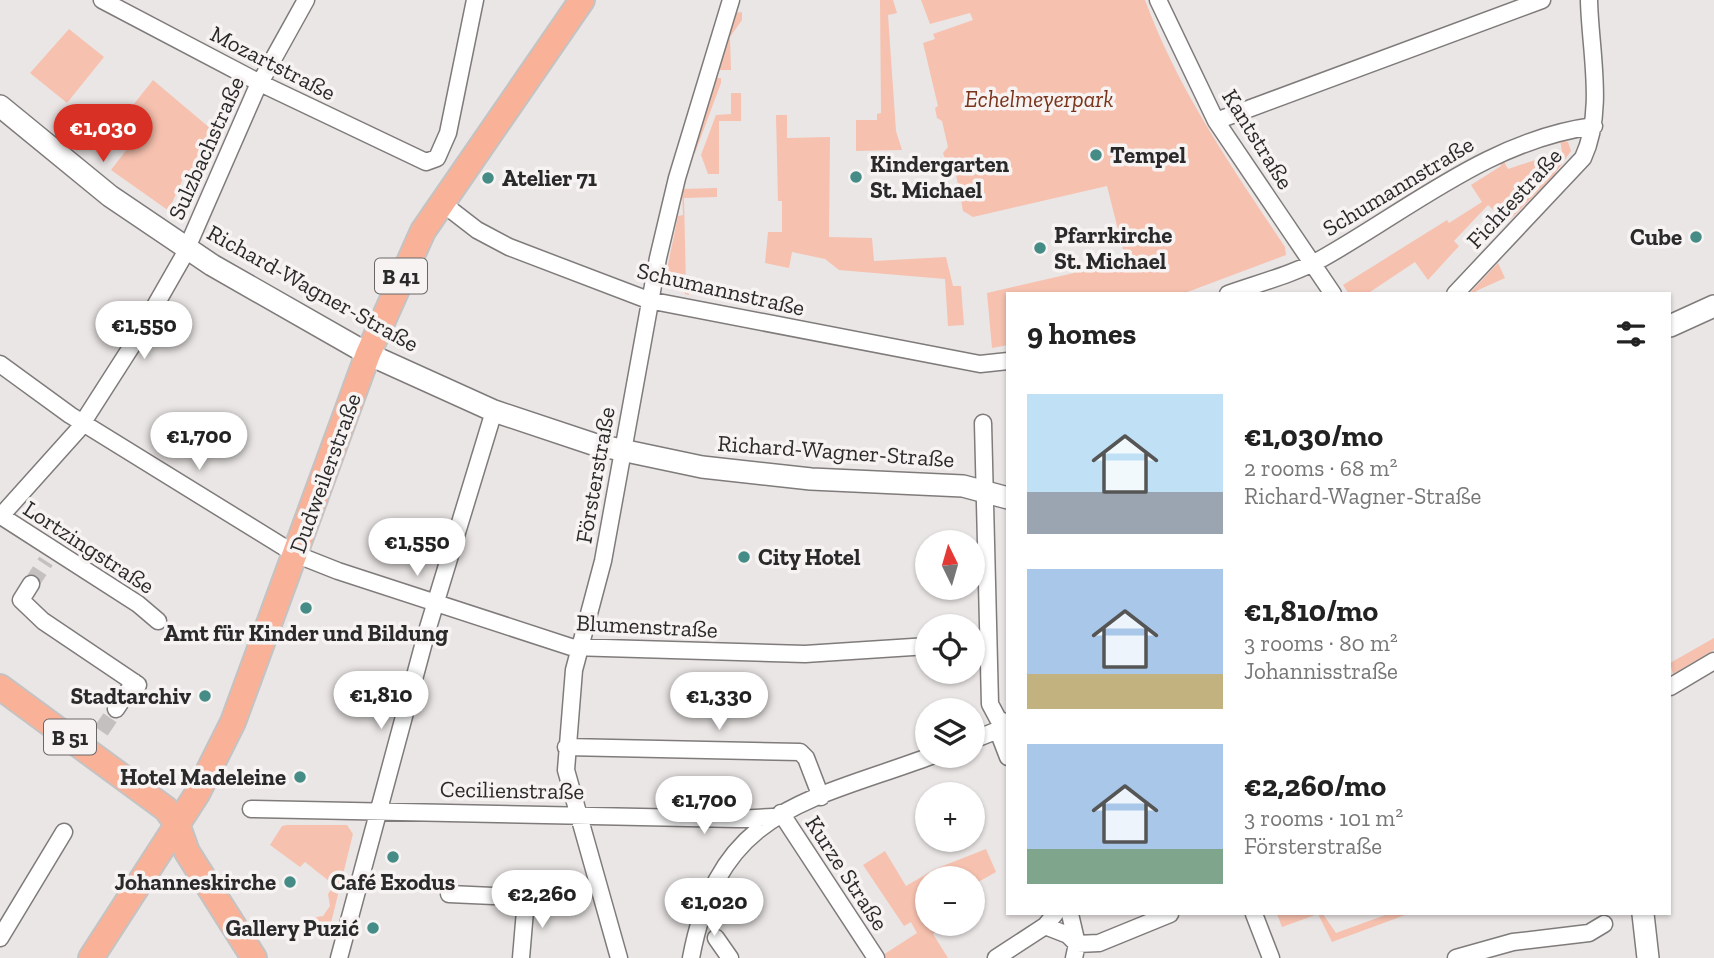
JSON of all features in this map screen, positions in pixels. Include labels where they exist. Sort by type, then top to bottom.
[{"type":"main road","name":"Dudweilerstraße","points":[[91,958],[177,824],[233,722],[368,354],[412,254],[442,203],[582,0]]},
{"type":"main road","name":"Richard-Wagner-Straße","points":[[0,106],[110,196],[187,248],[368,354],[494,411],[623,451],[754,475],[984,489],[1006,497]]},
{"type":"main road","points":[[1671,326],[1714,306]]},
{"type":"main road","name":"B 51","points":[[0,687],[159,802],[177,824],[187,852],[254,958]]},
{"type":"main road","points":[[1631,915],[1634,958]]},
{"type":"main road","points":[[1643,915],[1648,958]]},
{"type":"street","name":"Mozartstraße","points":[[102,0],[260,83],[426,162],[437,158],[442,152],[448,133],[475,0]]},
{"type":"street","name":"Sulzbachstraße","points":[[0,516],[84,422],[135,341],[187,248],[260,83],[306,0]]},
{"type":"street","name":"Försterstraße","points":[[619,958],[566,770],[575,670],[603,561],[648,300],[677,178],[731,0]]},
{"type":"street","name":"Kantstraße","points":[[1158,0],[1181,53],[1216,121],[1332,292]]},
{"type":"street","points":[[1216,121],[1542,0]]},
{"type":"street","name":"Fichtestraße","points":[[1457,292],[1583,158],[1594,127],[1589,0]]},
{"type":"street","name":"Schumannstraße","points":[[1233,292],[1312,263],[1499,152],[1557,132],[1594,127]]},
{"type":"street","name":"Schumannstraße","points":[[442,203],[477,230],[509,247],[648,300],[980,364],[1006,361]]},
{"type":"street","name":"Blumenstraße","points":[[0,364],[84,422],[295,554],[436,603],[582,649],[805,654],[915,647]]},
{"type":"street","points":[[339,958],[436,603],[494,411]]},
{"type":"street","points":[[982,614],[983,423]]},
{"type":"street","name":"Lortzingstraße","points":[[0,516],[49,555],[157,613]]},
{"type":"street","points":[[31,583],[21,600],[43,621],[136,684],[116,709]]},
{"type":"street","points":[[1671,686],[1714,661]]},
{"type":"street","points":[[985,668],[992,713],[1004,727],[985,735]]},
{"type":"street","points":[[566,747],[800,752],[806,758],[821,797]]},
{"type":"street","points":[[691,958],[701,914],[713,886],[744,839],[777,815],[915,762]]},
{"type":"street","name":"Cecilienstraße","points":[[251,809],[737,819],[777,815]]},
{"type":"street","name":"Kurze Straße","points":[[777,815],[876,958]]},
{"type":"street","points":[[0,938],[64,832]]},
{"type":"street","points":[[449,894],[561,899]]},
{"type":"street","points":[[521,958],[526,899]]},
{"type":"street","points":[[1070,915],[1076,951]]},
{"type":"street","points":[[1076,951],[1168,915]]},
{"type":"street","points":[[1254,915],[1271,958]]},
{"type":"street","points":[[996,958],[1050,920],[1068,935],[1076,951]]},
{"type":"street","points":[[1456,958],[1513,942],[1589,933],[1604,924]]},
{"type":"street","points":[[716,938],[730,958]]},
{"type":"green space","points":[[880,0],[893,0],[897,13],[888,15],[896,131],[902,150],[856,151],[856,120],[877,120],[877,114],[881,113]]},
{"type":"green space","name":"Echelmeyerpark","points":[[921,0],[1145,0],[1190,97],[1285,247],[1286,255],[1187,292],[1006,292],[1006,345],[992,348],[987,293],[1126,261],[1107,186],[973,217],[963,211],[954,164],[946,162],[943,153],[948,147],[942,121],[937,118],[935,108],[938,106],[923,43],[935,39],[933,34],[973,20],[970,13],[930,24]]},
{"type":"green space","points":[[742,12],[742,20],[730,37],[731,70],[719,70],[717,78],[721,78],[721,83],[695,153],[692,152],[733,13]]},
{"type":"green space","points":[[69,29],[104,57],[67,103],[30,73]]},
{"type":"green space","points":[[153,80],[217,134],[192,191],[188,190],[194,177],[185,174],[172,203],[184,209],[179,218],[111,170],[131,144],[114,129]]},
{"type":"green space","points":[[731,93],[741,93],[741,121],[719,121],[719,174],[708,174],[701,155],[716,115],[731,114]]},
{"type":"green space","points":[[776,115],[787,115],[787,138],[830,137],[829,237],[872,238],[874,261],[946,257],[953,286],[961,286],[964,325],[948,326],[945,279],[839,270],[825,259],[792,252],[789,268],[765,263],[768,232],[782,232],[782,201],[778,201]]},
{"type":"green space","points":[[1560,140],[1568,142],[1571,151],[1554,175],[1511,219],[1498,214],[1488,205],[1454,241],[1459,246],[1428,280],[1415,262],[1370,292],[1348,292],[1343,285],[1447,220],[1449,223],[1482,202],[1471,185],[1501,166],[1500,162],[1503,160],[1508,169],[1562,151]]},
{"type":"green space","points":[[717,188],[717,197],[684,198],[686,287],[689,287],[689,295],[685,294],[682,287],[667,288],[672,285],[671,275],[666,274],[678,216],[683,215],[682,189]]},
{"type":"green space","points":[[1498,263],[1505,278],[1471,292]]},
{"type":"green space","points":[[1714,638],[1714,650],[1673,674],[1671,662]]},
{"type":"green space","points":[[347,825],[353,834],[327,939],[306,925],[312,918],[323,916],[330,906],[328,894],[334,885],[305,862],[300,867],[270,845],[282,826]]},
{"type":"green space","points":[[985,849],[996,872],[985,878],[985,866],[943,866],[985,852]]},
{"type":"green space","points":[[885,851],[906,886],[915,881],[915,929],[911,922],[904,926],[863,865]]},
{"type":"green space","points":[[1277,915],[1315,915],[1282,927]]},
{"type":"green space","points":[[1318,915],[1324,915],[1336,933],[1385,915],[1405,915],[1332,942]]},
{"type":"green space","points":[[915,934],[934,936],[948,958],[885,958],[883,955]]},
{"type":"tunnel","points":[[31,584],[46,561]]},
{"type":"tunnel","points":[[101,731],[116,709]]},
{"type":"tunnel","points":[[561,899],[587,892]]},
{"type":"place","name":"Tempel","points":[[1096,155]]},
{"type":"place","name":"Kindergarten St. Michael","points":[[856,177]]},
{"type":"place","name":"Atelier 71","points":[[488,178]]},
{"type":"place","name":"Cube","points":[[1696,237]]},
{"type":"place","name":"Pfarrkirche St. Michael","points":[[1040,248]]},
{"type":"place","name":"City Hotel","points":[[744,557]]},
{"type":"place","name":"Amt für Kinder und Bildung","points":[[306,608]]},
{"type":"place","name":"Stadtarchiv","points":[[205,696]]},
{"type":"place","name":"Hotel Madeleine","points":[[300,777]]},
{"type":"place","name":"Café Exodus","points":[[393,857]]},
{"type":"place","name":"Johanneskirche","points":[[290,882]]},
{"type":"place","name":"Gallery Puzić","points":[[373,928]]}]
